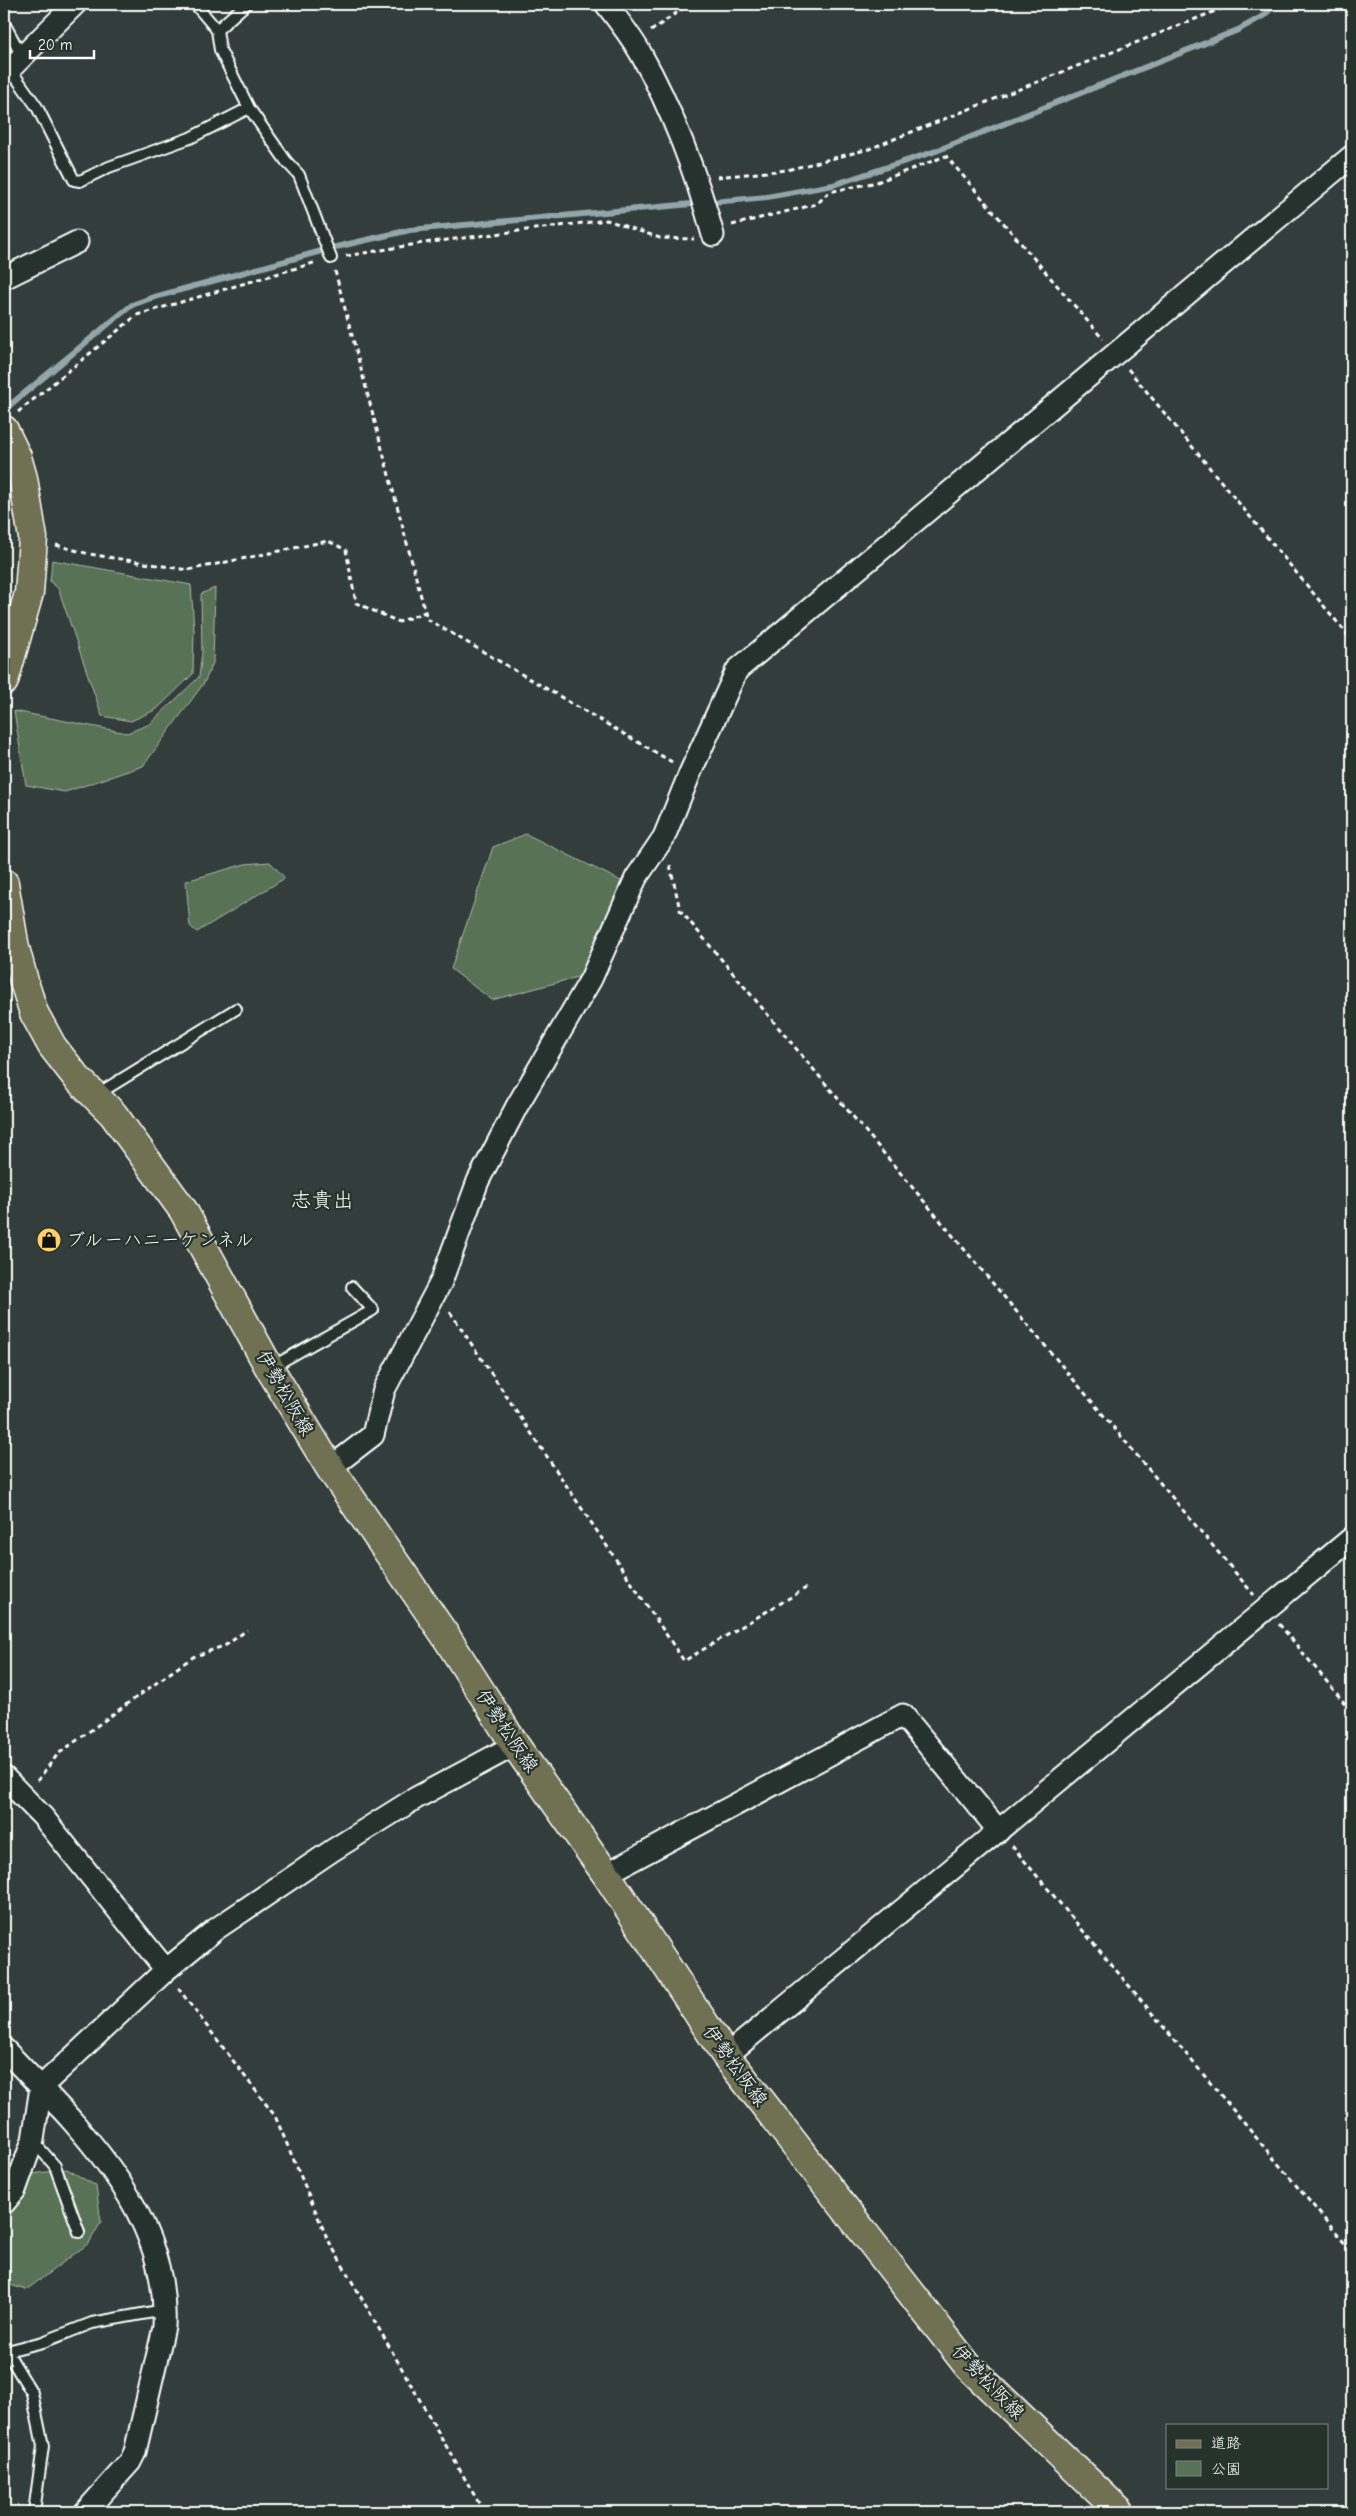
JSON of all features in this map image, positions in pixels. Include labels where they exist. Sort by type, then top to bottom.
[{"type":"main road","points":[[4,681],[29,593],[33,538],[23,478],[7,424]]},
{"type":"main road","name":"伊勢松阪線","points":[[4,883],[15,948],[34,1013],[52,1046],[77,1078],[113,1114],[183,1210],[270,1368],[330,1468],[445,1635],[515,1745],[606,1874],[726,2056],[968,2366],[1120,2512]]},
{"type":"street","points":[[7,72],[75,4]]},
{"type":"street","points":[[606,4],[634,42],[666,102],[701,194],[713,235]]},
{"type":"street","points":[[330,1468],[373,1435],[384,1390],[436,1290],[478,1181],[517,1106],[591,979],[636,878],[664,837],[690,773],[737,670],[1352,156]]},
{"type":"street","points":[[4,278],[77,242]]},
{"type":"street","points":[[726,2056],[1352,1538]]},
{"type":"street","points":[[606,1874],[903,1715],[999,1831]]},
{"type":"street","points":[[4,2203],[15,2190],[33,2140],[41,2087],[166,1970],[216,1929],[332,1850],[416,1798],[515,1745]]},
{"type":"street","points":[[4,1777],[43,1818],[166,1970]]},
{"type":"street","points":[[4,2049],[41,2087],[102,2157],[130,2194],[145,2224],[157,2261],[165,2310],[164,2327],[135,2452],[130,2462],[85,2512]]},
{"type":"lane","points":[[195,4],[216,30],[220,50],[249,108],[286,162],[299,174],[331,256]]},
{"type":"lane","points":[[216,30],[246,4]]},
{"type":"lane","points":[[4,23],[18,49],[27,54]]},
{"type":"lane","points":[[7,72],[37,107],[74,180],[80,182],[109,167],[190,138],[249,108]]},
{"type":"lane","points":[[95,1096],[236,1009]]},
{"type":"lane","points":[[270,1368],[373,1310],[352,1287]]},
{"type":"lane","points":[[33,2140],[55,2166],[79,2232]]},
{"type":"lane","points":[[34,2512],[44,2446],[32,2394],[6,2349],[43,2342],[92,2323],[165,2310]]},
{"type":"path","points":[[634,42],[689,4]]},
{"type":"path","points":[[701,194],[869,149],[1232,4]]},
{"type":"path","points":[[7,424],[136,315],[331,256],[607,220],[660,238],[697,239],[713,235],[736,223],[817,204],[829,192],[877,182],[946,156],[1116,354],[1352,640]]},
{"type":"path","points":[[331,256],[427,619],[690,773]]},
{"type":"path","points":[[33,538],[89,554],[188,570],[328,542],[346,550],[356,603],[399,622],[425,612]]},
{"type":"path","points":[[664,837],[680,910],[1352,1712]]},
{"type":"path","points":[[436,1290],[684,1661],[806,1588]]},
{"type":"path","points":[[24,1798],[58,1754],[193,1657],[226,1645],[247,1630]]},
{"type":"path","points":[[999,1831],[1352,2252]]},
{"type":"path","points":[[166,1970],[200,2019],[275,2116],[327,2238],[484,2512]]},
{"type":"green space","points":[[52,560],[191,585],[194,630],[193,674],[157,709],[131,721],[102,716],[58,588],[50,582]]},
{"type":"green space","points":[[215,588],[213,663],[204,683],[143,766],[65,792],[26,785],[14,711],[127,733],[150,724],[199,677],[202,652],[201,594]]},
{"type":"green space","points":[[526,834],[621,881],[585,975],[492,1000],[451,969],[493,847]]},
{"type":"green space","points":[[270,862],[285,878],[197,932],[190,926],[186,881],[245,864]]},
{"type":"green space","points":[[67,2169],[96,2186],[101,2222],[89,2243],[26,2290],[4,2283],[4,2219],[22,2200],[33,2174]]},
{"type":"waterway","points":[[4,410],[132,305],[151,298],[336,247],[410,230],[767,197],[833,185],[936,151],[1238,30],[1263,16],[1276,4]]},
{"type":"place","name":"ブルーハニーケンネル","points":[[49,1240]]},
{"type":"district","name":"志貴出","points":[[322,1200]]}]
